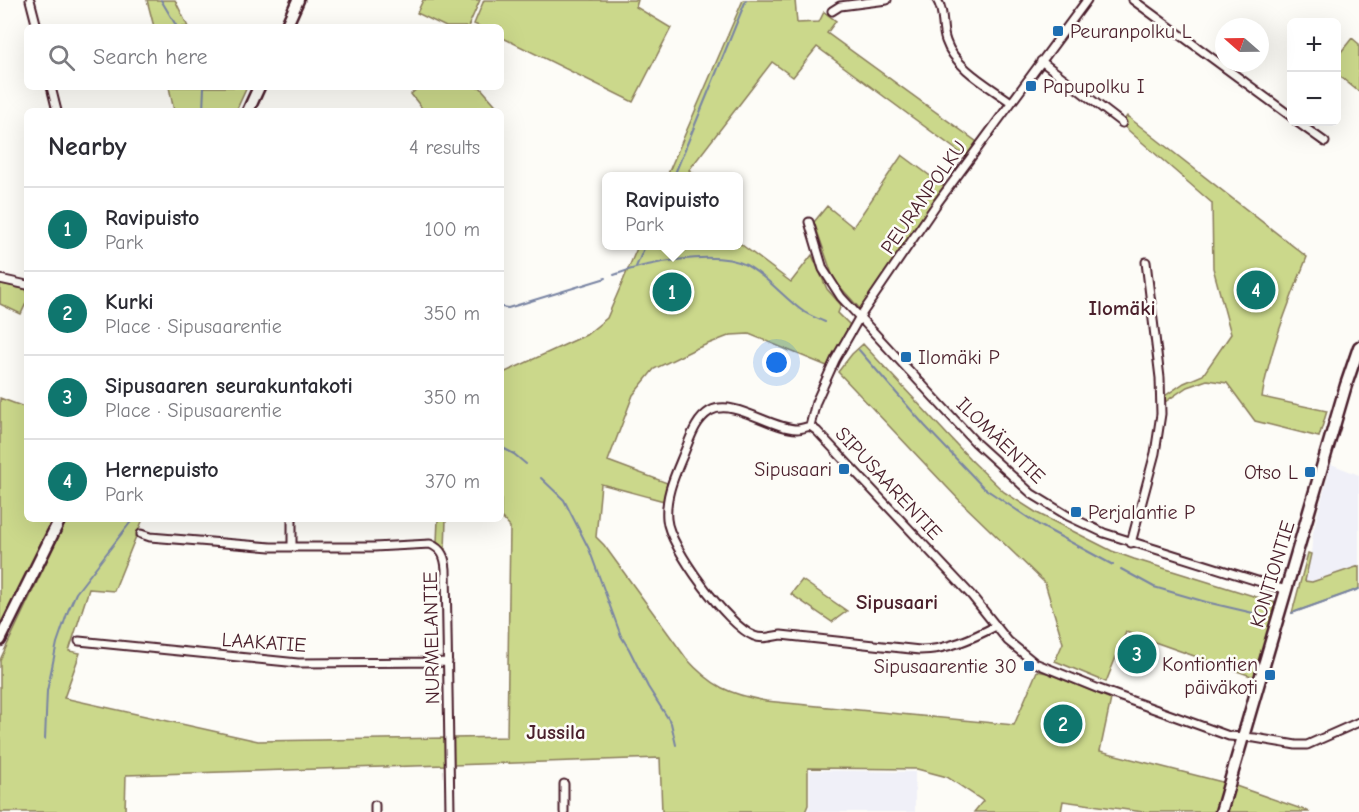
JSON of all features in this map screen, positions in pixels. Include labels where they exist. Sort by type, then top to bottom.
[{"type":"street","points":[[30,0],[36,24]]},
{"type":"street","points":[[287,24],[297,0]]},
{"type":"street","points":[[832,11],[840,6],[887,0]]},
{"type":"street","points":[[937,0],[944,36],[954,57],[1011,102]]},
{"type":"street","name":"PEURANPOLKU","points":[[810,426],[816,402],[835,360],[859,318],[938,202],[1087,0]]},
{"type":"street","points":[[1133,0],[1287,113]]},
{"type":"street","points":[[1041,61],[1122,123]]},
{"type":"street","points":[[52,90],[56,108]]},
{"type":"street","points":[[249,108],[258,90]]},
{"type":"street","points":[[1303,126],[1325,142]]},
{"type":"street","name":"ILOMÄENTIE","points":[[809,222],[823,269],[841,297],[976,443],[1032,494],[1068,516],[1104,533],[1286,590]]},
{"type":"street","points":[[1131,543],[1147,490],[1161,414],[1160,378],[1146,262]]},
{"type":"street","points":[[0,279],[24,284]]},
{"type":"street","name":"KONTIONTIE","points":[[1221,812],[1359,347]]},
{"type":"street","name":"SIPUSAARENTIE","points":[[996,626],[975,637],[935,650],[781,635],[762,639],[742,630],[726,616],[681,553],[671,535],[667,520],[669,491],[702,417],[716,408],[733,410],[790,428],[802,429],[810,426],[823,437],[972,596],[1017,650],[1035,663],[1229,736],[1296,746],[1306,745],[1358,725]]},
{"type":"street","points":[[0,640],[59,522]]},
{"type":"street","points":[[292,522],[292,547]]},
{"type":"street","name":"NURMELANTIE","points":[[141,534],[150,537],[292,547],[430,544],[436,547],[445,558],[446,568],[450,812]]},
{"type":"street","name":"LAAKATIE","points":[[79,641],[298,663],[448,662]]},
{"type":"street","points":[[564,784],[564,812]]},
{"type":"shaded area","points":[[1331,464],[1359,475],[1359,567],[1312,582],[1305,581],[1313,532]]},
{"type":"shaded area","points":[[810,770],[915,772],[915,812],[807,812],[810,806]]},
{"type":"green space","points":[[147,0],[175,0],[187,24],[153,24]]},
{"type":"green space","points":[[423,0],[480,0],[469,24],[440,24],[417,13]]},
{"type":"green space","points":[[484,0],[638,0],[636,7],[671,28],[633,102],[504,38],[504,24],[474,24]]},
{"type":"green space","points":[[743,0],[795,0],[797,23],[819,22],[824,12],[836,21],[827,33],[977,142],[966,157],[817,47],[793,77],[772,62],[689,170],[692,172],[669,172]]},
{"type":"green space","points":[[1352,38],[1359,44],[1359,92],[1341,77],[1341,52]]},
{"type":"green space","points":[[170,90],[246,90],[237,108],[173,108]]},
{"type":"green space","points":[[416,90],[483,90],[498,108],[422,108],[411,94]]},
{"type":"green space","points":[[1127,116],[1307,257],[1275,343],[1262,397],[1327,411],[1319,437],[1255,421],[1227,383],[1207,380],[1187,387],[1162,404],[1162,398],[1184,383],[1203,375],[1231,334],[1213,268],[1212,203],[1121,124]]},
{"type":"green space","points":[[902,155],[945,187],[861,310],[834,280],[814,222],[827,206],[853,227]]},
{"type":"green space","points":[[743,246],[791,282],[812,255],[827,289],[841,305],[838,313],[850,325],[827,366],[749,334],[731,335],[654,369],[633,395],[608,461],[670,484],[664,501],[601,484],[596,537],[686,658],[713,683],[731,692],[766,701],[1014,725],[1037,671],[1047,673],[1111,699],[1100,751],[1230,784],[1310,812],[1143,812],[1063,801],[1061,812],[974,812],[983,801],[947,777],[917,769],[808,768],[808,805],[805,812],[662,812],[660,758],[453,765],[453,738],[507,737],[510,527],[504,520],[504,373],[586,335],[607,318],[636,250],[743,250]]},
{"type":"green space","points":[[0,283],[24,289],[24,308],[21,314],[0,304]]},
{"type":"green space","points":[[863,344],[970,459],[1004,492],[1037,513],[1112,551],[1276,603],[1254,677],[1126,632],[1106,682],[1055,661],[1063,643],[1045,583],[962,503],[838,372]]},
{"type":"green space","points":[[0,398],[24,407],[24,522],[52,522],[0,629]]},
{"type":"green space","points":[[66,522],[142,522],[114,591],[89,589],[69,651],[80,653],[64,698],[258,741],[445,738],[445,765],[126,775],[125,812],[0,812],[0,660]]},
{"type":"green space","points":[[438,522],[446,522],[445,551],[437,542]]},
{"type":"green space","points":[[1308,553],[1311,554],[1305,581],[1312,582],[1359,566],[1359,589],[1292,613]]},
{"type":"green space","points":[[802,580],[847,611],[832,622],[791,594]]},
{"type":"water","points":[[1064,702],[1067,709],[1066,715],[1055,727],[1050,727],[1047,722],[1050,712]]},
{"type":"waterway","points":[[161,0],[175,24]]},
{"type":"waterway","points":[[676,172],[746,0]]},
{"type":"waterway","points":[[203,108],[204,90]]},
{"type":"waterway","points":[[636,267],[643,250]]},
{"type":"waterway","points":[[614,275],[661,262],[699,258],[733,260],[754,270],[804,312],[825,322]]},
{"type":"waterway","points":[[504,307],[606,278]]},
{"type":"waterway","points":[[859,350],[925,426],[984,488],[1039,525],[1113,565]]},
{"type":"waterway","points":[[504,449],[526,464]]},
{"type":"waterway","points":[[541,478],[564,500],[589,549],[621,636],[648,687],[671,723],[676,745]]},
{"type":"waterway","points":[[45,739],[47,691],[57,643],[68,611],[76,593],[131,522]]},
{"type":"waterway","points":[[1121,569],[1154,587],[1266,616]]},
{"type":"waterway","points":[[1292,613],[1359,589]]},
{"type":"place","name":"Peuranpolku L","points":[[1058,31]]},
{"type":"place","name":"Papupolku I","points":[[1031,86]]},
{"type":"place","name":"Hernepuisto","points":[[1256,290]]},
{"type":"place","name":"Ravipuisto","points":[[672,292]]},
{"type":"place","name":"Ilomäki P","points":[[906,357]]},
{"type":"place","name":"Sipusaari","points":[[844,469]]},
{"type":"place","name":"Otso L","points":[[1310,472]]},
{"type":"place","name":"Perjalantie P","points":[[1076,512]]},
{"type":"place","name":"Sipusaaren seurakuntakoti","points":[[1137,654]]},
{"type":"place","name":"Sipusaarentie 30","points":[[1029,666]]},
{"type":"place","name":"Kontiontien päiväkoti","points":[[1270,675]]},
{"type":"place","name":"Kurki","points":[[1063,724]]},
{"type":"district","name":"Ilomäki","points":[[1122,308]]},
{"type":"district","name":"Sipusaari","points":[[897,602]]},
{"type":"district","name":"Jussila","points":[[556,732]]}]
